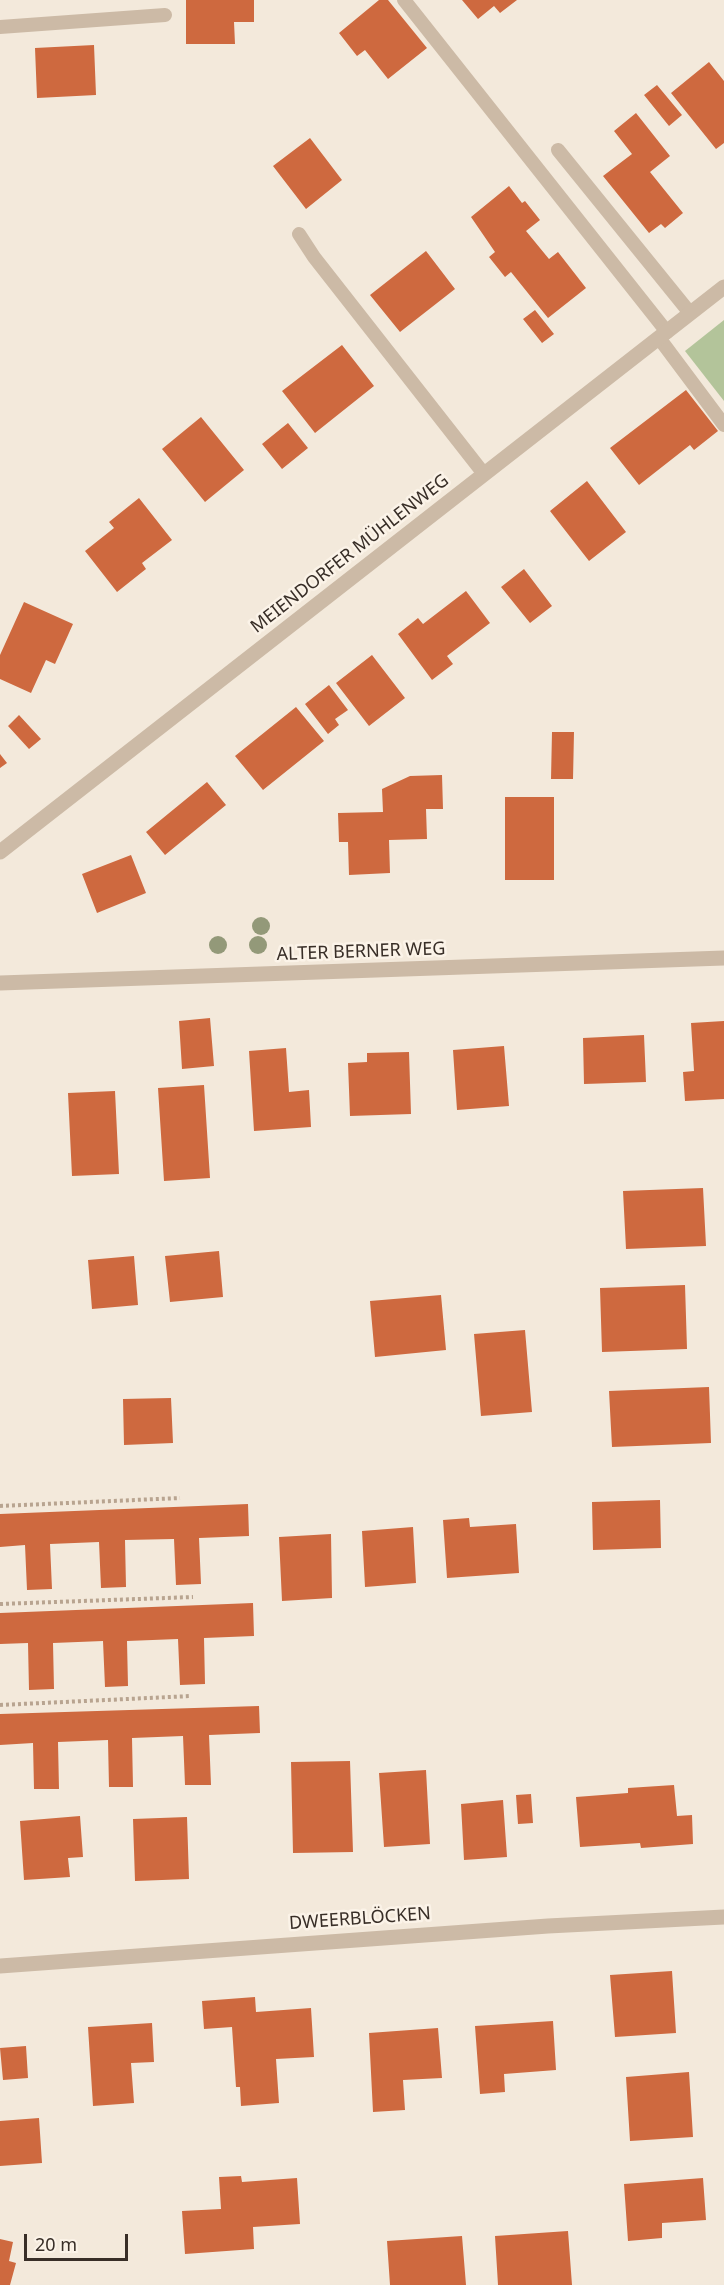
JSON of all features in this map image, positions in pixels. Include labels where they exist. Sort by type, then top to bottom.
[{"type":"street","name":"MEIENDORFER MÜHLENWEG","points":[[0,852],[724,287]]},
{"type":"street","name":"ALTER BERNER WEG","points":[[0,983],[724,958]]},
{"type":"street","name":"DWEERBLÖCKEN","points":[[0,1966],[548,1926],[724,1917]]},
{"type":"lane","points":[[404,0],[663,335],[724,425]]},
{"type":"lane","points":[[0,27],[165,15]]},
{"type":"lane","points":[[558,150],[690,313]]},
{"type":"lane","points":[[299,234],[314,258],[484,474]]},
{"type":"path","points":[[0,1506],[180,1498]]},
{"type":"path","points":[[0,1604],[193,1597]]},
{"type":"path","points":[[0,1705],[191,1696]]},
{"type":"green space","points":[[724,320],[724,401],[685,351]]},
{"type":"building","points":[[186,0],[254,0],[254,22],[234,22],[235,44],[186,44]]},
{"type":"building","points":[[379,0],[388,0],[427,48],[388,79],[365,50],[357,56],[339,33]]},
{"type":"building","points":[[462,0],[517,0],[500,13],[494,6],[478,19]]},
{"type":"building","points":[[94,45],[96,95],[37,98],[35,48]]},
{"type":"building","points":[[709,62],[724,81],[724,143],[716,149],[671,93]]},
{"type":"building","points":[[657,85],[682,115],[669,126],[644,95]]},
{"type":"building","points":[[636,113],[670,156],[650,172],[683,213],[665,228],[661,224],[649,233],[603,176],[632,154],[614,131]]},
{"type":"building","points":[[310,138],[342,180],[306,209],[273,166]]},
{"type":"building","points":[[509,186],[522,203],[525,201],[540,220],[526,231],[549,259],[558,252],[586,288],[548,318],[511,272],[505,277],[489,257],[495,252],[471,217]]},
{"type":"building","points":[[426,251],[455,289],[400,332],[370,295]]},
{"type":"building","points":[[535,310],[554,334],[542,343],[523,319]]},
{"type":"building","points":[[342,345],[374,386],[315,433],[282,391]]},
{"type":"building","points":[[686,390],[718,431],[694,450],[690,445],[639,485],[610,448]]},
{"type":"building","points":[[201,417],[244,470],[205,502],[162,449]]},
{"type":"building","points":[[288,423],[308,448],[282,469],[262,444]]},
{"type":"building","points":[[587,481],[626,532],[589,561],[550,511]]},
{"type":"building","points":[[139,498],[172,540],[142,563],[146,569],[117,592],[85,551],[114,528],[109,522]]},
{"type":"building","points":[[524,569],[552,606],[530,623],[501,587]]},
{"type":"building","points":[[466,591],[490,623],[447,656],[453,664],[432,680],[398,634],[418,618],[423,624]]},
{"type":"building","points":[[24,602],[73,624],[55,664],[46,660],[31,693],[0,679],[0,655]]},
{"type":"building","points":[[372,655],[405,698],[369,726],[336,683]]},
{"type":"building","points":[[329,685],[348,710],[335,719],[339,725],[328,734],[305,704]]},
{"type":"building","points":[[296,707],[324,741],[263,790],[235,756]]},
{"type":"building","points":[[19,715],[41,739],[29,749],[8,726]]},
{"type":"building","points":[[552,732],[574,732],[573,779],[551,779]]},
{"type":"building","points":[[0,754],[7,763],[0,768]]},
{"type":"building","points":[[442,775],[443,809],[426,809],[427,839],[389,840],[390,873],[349,875],[348,842],[339,842],[338,813],[383,812],[382,789],[410,776]]},
{"type":"building","points":[[207,782],[226,805],[165,855],[146,832]]},
{"type":"building","points":[[505,797],[554,797],[554,880],[505,880]]},
{"type":"building","points":[[131,855],[146,893],[97,913],[82,874]]},
{"type":"building","points":[[210,1018],[214,1066],[182,1069],[179,1021]]},
{"type":"building","points":[[724,1021],[724,1099],[685,1101],[683,1072],[694,1071],[691,1023]]},
{"type":"building","points":[[644,1035],[646,1082],[584,1084],[583,1038]]},
{"type":"building","points":[[504,1046],[509,1106],[457,1110],[453,1050]]},
{"type":"building","points":[[286,1048],[289,1092],[309,1090],[311,1127],[254,1131],[249,1051]]},
{"type":"building","points":[[409,1052],[411,1114],[350,1116],[348,1063],[367,1062],[367,1053]]},
{"type":"building","points":[[204,1085],[210,1178],[164,1181],[158,1088]]},
{"type":"building","points":[[115,1091],[119,1174],[72,1176],[68,1093]]},
{"type":"building","points":[[703,1188],[706,1246],[626,1249],[623,1191]]},
{"type":"building","points":[[219,1251],[223,1297],[170,1302],[165,1256]]},
{"type":"building","points":[[134,1256],[138,1305],[92,1309],[88,1260]]},
{"type":"building","points":[[685,1285],[687,1349],[602,1352],[600,1288]]},
{"type":"building","points":[[441,1295],[446,1350],[375,1357],[370,1301]]},
{"type":"building","points":[[525,1330],[532,1412],[481,1416],[474,1334]]},
{"type":"building","points":[[709,1387],[711,1443],[612,1447],[609,1391]]},
{"type":"building","points":[[171,1398],[173,1443],[124,1445],[123,1399]]},
{"type":"building","points":[[660,1500],[661,1548],[593,1550],[592,1502]]},
{"type":"building","points":[[248,1504],[249,1536],[199,1538],[201,1584],[176,1585],[174,1539],[125,1540],[126,1587],[101,1588],[99,1542],[50,1544],[52,1589],[27,1590],[25,1545],[0,1547],[0,1514]]},
{"type":"building","points":[[469,1518],[470,1527],[516,1524],[519,1573],[447,1578],[443,1520]]},
{"type":"building","points":[[413,1527],[416,1583],[365,1587],[362,1531]]},
{"type":"building","points":[[331,1534],[332,1598],[282,1601],[279,1537]]},
{"type":"building","points":[[253,1603],[254,1636],[204,1638],[205,1684],[180,1685],[178,1639],[127,1641],[128,1686],[105,1687],[103,1641],[53,1643],[54,1689],[29,1690],[28,1643],[0,1644],[0,1613]]},
{"type":"building","points":[[259,1706],[260,1733],[209,1735],[211,1785],[185,1785],[183,1736],[132,1738],[133,1787],[109,1787],[108,1740],[58,1742],[59,1789],[34,1789],[33,1743],[0,1745],[0,1714]]},
{"type":"building","points":[[350,1761],[353,1852],[293,1853],[291,1762]]},
{"type":"building","points":[[426,1770],[430,1844],[384,1847],[379,1773]]},
{"type":"building","points":[[674,1785],[677,1816],[692,1815],[693,1844],[641,1848],[640,1843],[580,1847],[576,1797],[628,1793],[628,1788]]},
{"type":"building","points":[[531,1794],[533,1823],[518,1824],[516,1795]]},
{"type":"building","points":[[503,1800],[507,1857],[464,1860],[461,1804]]},
{"type":"building","points":[[80,1816],[83,1857],[68,1858],[70,1877],[24,1880],[20,1821]]},
{"type":"building","points":[[187,1817],[189,1879],[135,1881],[133,1819]]},
{"type":"building","points":[[672,1971],[676,2033],[615,2037],[610,1975]]},
{"type":"building","points":[[255,1997],[256,2012],[311,2008],[314,2057],[276,2059],[279,2103],[241,2106],[240,2087],[236,2087],[232,2027],[204,2029],[202,2001]]},
{"type":"building","points":[[553,2021],[556,2070],[504,2074],[505,2092],[480,2094],[475,2026]]},
{"type":"building","points":[[152,2023],[154,2062],[131,2063],[134,2103],[93,2106],[88,2027]]},
{"type":"building","points":[[438,2028],[442,2078],[403,2080],[405,2110],[373,2112],[369,2033]]},
{"type":"building","points":[[26,2046],[28,2078],[3,2080],[0,2048]]},
{"type":"building","points":[[689,2072],[693,2137],[630,2141],[626,2077]]},
{"type":"building","points":[[39,2118],[42,2163],[0,2166],[0,2121]]},
{"type":"building","points":[[241,2176],[242,2182],[297,2178],[300,2224],[253,2227],[254,2249],[185,2254],[182,2211],[221,2209],[219,2177]]},
{"type":"building","points":[[703,2178],[706,2220],[662,2223],[662,2238],[628,2241],[624,2184]]},
{"type":"building","points":[[568,2231],[572,2285],[498,2285],[495,2236]]},
{"type":"building","points":[[462,2236],[466,2285],[390,2285],[387,2241]]},
{"type":"building","points":[[0,2239],[13,2242],[9,2261],[16,2263],[10,2285],[0,2285]]}]
